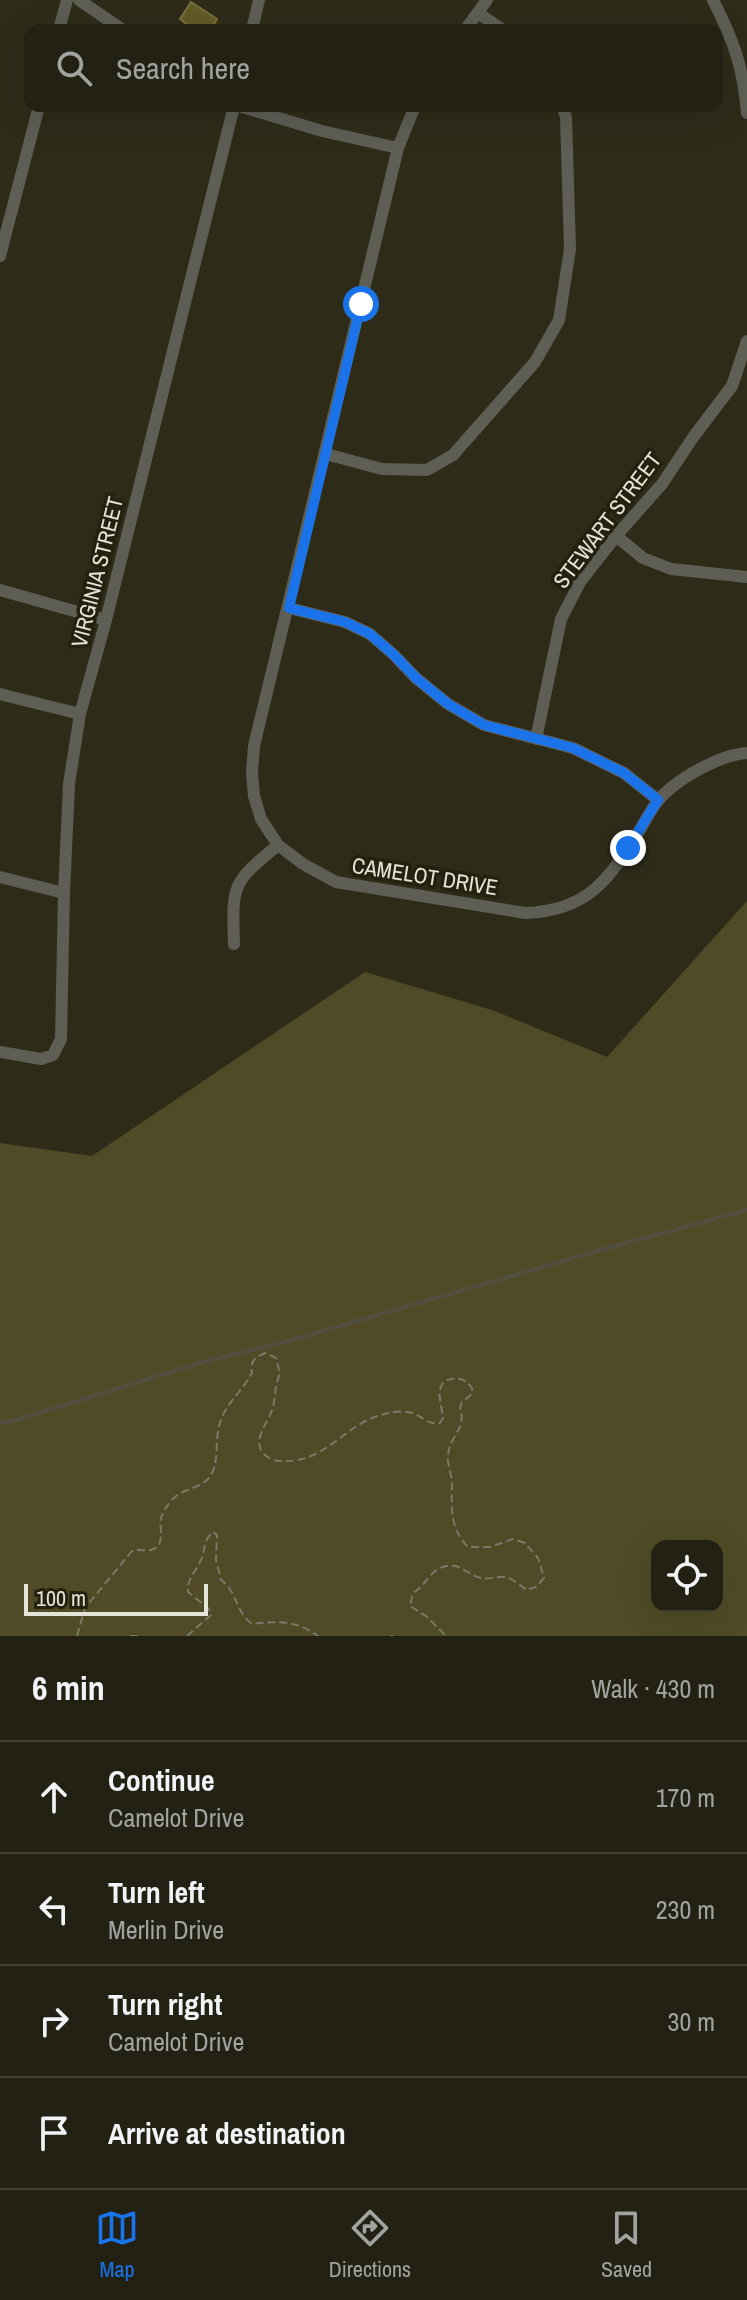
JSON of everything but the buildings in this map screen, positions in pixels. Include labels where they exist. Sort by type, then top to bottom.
[{"type":"street","points":[[61,24],[67,0]]},
{"type":"street","points":[[79,0],[114,24]]},
{"type":"street","points":[[253,24],[259,0]]},
{"type":"street","points":[[470,24],[487,0]]},
{"type":"street","points":[[713,0],[731,35],[744,80],[747,113]]},
{"type":"street","points":[[478,13],[494,24]]},
{"type":"street","points":[[0,256],[37,112]]},
{"type":"street","name":"VIRGINIA STREET","points":[[0,1052],[41,1059],[53,1055],[61,1039],[69,784],[80,714],[235,112]]},
{"type":"street","points":[[257,112],[398,148]]},
{"type":"street","name":"CAMELOT DRIVE","points":[[413,112],[398,148],[254,746],[254,796],[261,819],[278,845],[303,864],[336,882],[525,913],[547,912],[575,902],[599,887],[613,872],[658,800],[681,781],[704,766],[747,753]]},
{"type":"street","points":[[326,454],[382,469],[427,470],[453,455],[535,362],[559,320],[570,249],[564,112]]},
{"type":"street","name":"STEWART STREET","points":[[536,739],[561,619],[580,582],[662,484],[732,386],[747,341]]},
{"type":"street","points":[[616,536],[643,558],[671,569],[747,577]]},
{"type":"street","points":[[0,590],[106,620]]},
{"type":"street","points":[[289,608],[345,622],[370,634],[448,704],[484,725],[573,748],[624,773],[658,800]]},
{"type":"street","points":[[0,694],[80,714]]},
{"type":"street","points":[[234,944],[236,886],[248,869],[278,845]]},
{"type":"street","points":[[0,877],[64,893]]},
{"type":"path","points":[[77,1636],[85,1608],[124,1558],[132,1551],[157,1547],[161,1540],[160,1521],[164,1510],[177,1494],[201,1485],[213,1472],[224,1412],[252,1373],[254,1357],[265,1353],[276,1358],[280,1374],[275,1382],[274,1408],[258,1436],[265,1456],[273,1461],[298,1461],[317,1455],[368,1418],[386,1413],[413,1413],[425,1422],[440,1423],[443,1418],[439,1392],[443,1382],[451,1378],[460,1379],[472,1388],[472,1394],[462,1402],[461,1427],[451,1442],[447,1458],[457,1536],[468,1547],[490,1547],[513,1539],[525,1543],[538,1558],[544,1578],[536,1587],[527,1590],[507,1577],[480,1578],[454,1565],[441,1568],[413,1593],[410,1606],[426,1616],[446,1636]]},
{"type":"path","points":[[187,1636],[211,1615],[209,1609],[188,1592],[187,1583],[201,1561],[205,1541],[213,1532],[217,1535],[216,1560],[221,1580],[229,1586],[245,1619],[252,1624],[292,1622],[318,1636]]},
{"type":"path","points":[[130,1636],[139,1636]]},
{"type":"shaded area","points":[[747,901],[747,1636],[0,1636],[0,1143],[92,1156],[365,972],[492,1010],[607,1057]]},
{"type":"waterway","points":[[0,1423],[213,1359],[278,1344],[747,1210]]},
{"type":"route","points":[[361,304],[289,608],[345,622],[370,634],[448,704],[484,725],[573,748],[624,773],[658,800],[628,848]]}]
